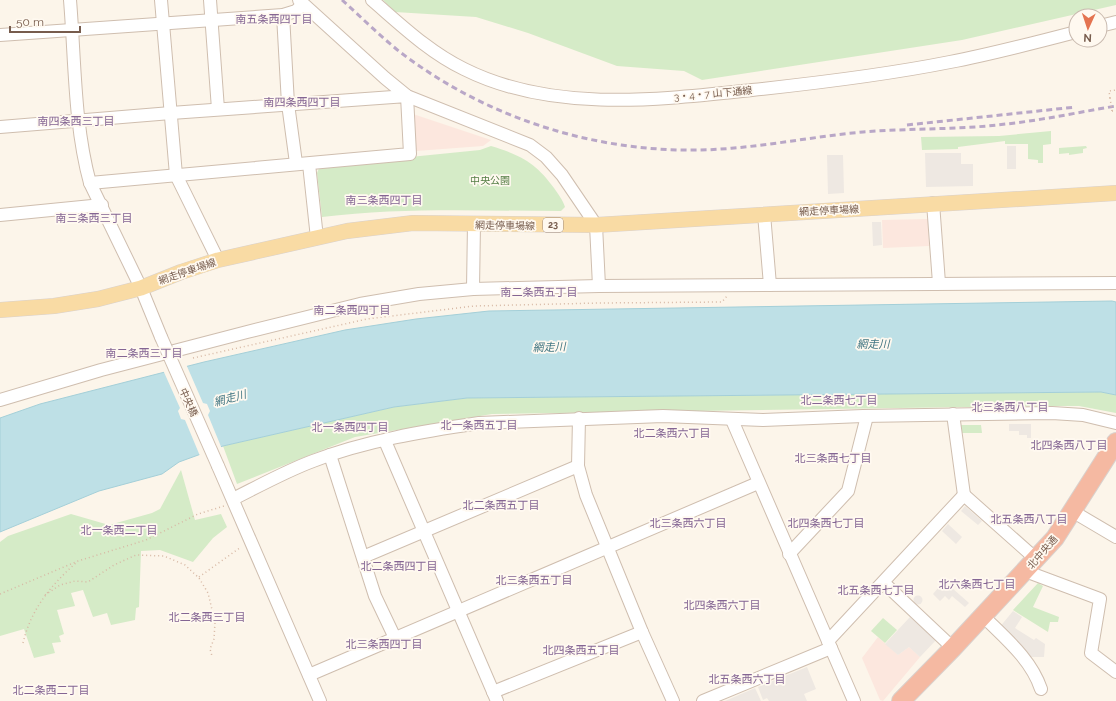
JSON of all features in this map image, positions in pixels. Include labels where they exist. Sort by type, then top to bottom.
[{"type":"highway","name":"北中央通","points":[[901,701],[953,648],[1055,538],[1116,442]]},
{"type":"main road","name":"網走停車場線","points":[[0,310],[62,305],[98,299],[142,288],[181,272],[218,260],[347,231],[413,223],[596,225],[933,203],[1116,193]]},
{"type":"street","name":"中央橋","points":[[70,0],[79,120],[85,165],[90,183],[142,288],[160,337],[233,499],[320,701]]},
{"type":"street","points":[[162,0],[176,175],[218,260]]},
{"type":"street","points":[[210,0],[218,109]]},
{"type":"street","name":"3・4・7 山下通線","points":[[372,0],[435,52],[464,69],[497,82],[535,93],[610,100],[707,95],[879,73],[948,62],[1068,34]]},
{"type":"street","points":[[0,35],[283,15],[296,11],[301,2],[407,96],[530,145],[546,157],[562,175],[596,225],[600,286]]},
{"type":"street","points":[[283,15],[288,104],[296,163]]},
{"type":"street","points":[[0,127],[171,112],[407,96]]},
{"type":"street","points":[[90,183],[296,163],[309,164],[410,154],[407,96]]},
{"type":"street","points":[[309,164],[318,238]]},
{"type":"street","points":[[933,203],[939,283]]},
{"type":"street","points":[[0,214],[102,205]]},
{"type":"street","points":[[764,214],[770,285]]},
{"type":"street","points":[[474,224],[474,289]]},
{"type":"street","points":[[0,400],[101,370],[360,304],[419,294],[474,289],[600,286],[1116,283]]},
{"type":"street","points":[[953,414],[964,495],[1031,565],[1100,599],[1091,653],[1116,672]]},
{"type":"street","points":[[233,499],[312,461],[330,455],[385,441],[479,423],[663,416],[732,420],[953,414],[1075,414],[1116,423]]},
{"type":"street","points":[[789,554],[848,491],[867,416]]},
{"type":"street","points":[[579,418],[578,466],[586,496],[642,632],[673,701]]},
{"type":"street","points":[[732,420],[758,483],[854,701]]},
{"type":"street","points":[[385,441],[460,611],[495,696],[642,632]]},
{"type":"street","points":[[330,455],[375,596],[395,638]]},
{"type":"street","points":[[363,557],[578,466]]},
{"type":"street","points":[[309,675],[758,483]]},
{"type":"street","points":[[703,701],[830,645],[964,495]]},
{"type":"street","points":[[1072,512],[1116,536]]},
{"type":"street","points":[[884,583],[953,648]]},
{"type":"street","points":[[983,616],[1019,652],[1037,675],[1041,689]]},
{"type":"path","points":[[1116,90],[1109,91],[1112,110],[1116,111]]},
{"type":"path","points":[[193,358],[368,319],[474,306],[722,302],[728,295]]},
{"type":"path","points":[[0,594],[78,561],[146,540],[198,514],[225,505],[233,499]]},
{"type":"path","points":[[198,578],[251,540]]},
{"type":"path","points":[[45,595],[60,586],[75,581],[88,582],[114,565],[136,555],[164,556],[185,565],[198,578],[208,593],[215,622],[210,649],[212,656]]},
{"type":"path","points":[[23,643],[27,627],[45,595],[78,561]]},
{"type":"shaded area","points":[[413,114],[491,140],[483,146],[416,151]]},
{"type":"shaded area","points":[[1007,146],[1016,146],[1016,169],[1007,169]]},
{"type":"shaded area","points":[[925,153],[961,153],[961,164],[973,164],[973,186],[926,187]]},
{"type":"shaded area","points":[[827,155],[843,155],[844,193],[828,194]]},
{"type":"shaded area","points":[[928,219],[929,246],[883,248],[882,220]]},
{"type":"shaded area","points":[[872,222],[881,222],[882,245],[873,246]]},
{"type":"shaded area","points":[[1009,424],[1031,424],[1031,438],[1027,438],[1027,435],[1019,435],[1019,431],[1009,431]]},
{"type":"shaded area","points":[[965,506],[982,521],[978,525],[961,511]]},
{"type":"shaded area","points":[[948,524],[962,537],[956,544],[942,531]]},
{"type":"shaded area","points":[[944,581],[969,603],[965,607],[952,596],[949,600],[945,596],[940,601],[933,594]]},
{"type":"shaded area","points":[[918,595],[923,600],[918,605],[913,600]]},
{"type":"shaded area","points":[[1013,611],[1022,617],[1015,628],[1034,640],[1036,638],[1045,644],[1044,657],[1027,657],[999,628]]},
{"type":"shaded area","points":[[910,617],[936,640],[920,657],[909,647],[898,655],[885,644]]},
{"type":"shaded area","points":[[878,637],[898,655],[909,647],[920,657],[883,701],[880,700],[862,658]]},
{"type":"shaded area","points":[[807,667],[816,689],[804,694],[807,701],[769,701],[767,698],[763,700],[758,687]]},
{"type":"shaded area","points":[[755,688],[761,701],[725,701]]},
{"type":"green space","points":[[383,0],[1116,0],[1116,5],[1103,8],[1068,8],[1068,16],[962,40],[702,80],[684,71],[617,66],[528,33],[476,17],[395,12]]},
{"type":"green space","points":[[1051,131],[1051,144],[1043,145],[1043,163],[1038,163],[1038,160],[1028,159],[1028,144],[1005,144],[1005,141],[958,147],[958,149],[922,150],[921,137],[999,136]]},
{"type":"green space","name":"中央公園","points":[[491,146],[511,153],[534,166],[554,188],[562,199],[565,207],[561,211],[412,211],[322,217],[317,173],[320,166],[480,150]]},
{"type":"green space","points":[[1086,146],[1087,148],[1083,149],[1083,153],[1069,155],[1069,153],[1059,154],[1059,148]]},
{"type":"green space","points":[[1101,392],[1116,395],[1116,413],[1079,406],[1036,406],[492,414],[355,437],[237,484],[223,446],[394,407],[467,398]]},
{"type":"green space","points":[[959,425],[981,425],[982,433],[959,433]]},
{"type":"green space","points":[[181,470],[195,520],[221,514],[227,527],[213,538],[193,562],[160,550],[141,551],[139,607],[136,608],[135,620],[111,625],[107,613],[93,617],[83,590],[71,593],[75,606],[57,610],[64,634],[59,636],[61,642],[52,643],[55,653],[34,658],[24,629],[0,636],[0,542],[8,536],[71,514],[109,525],[152,513],[160,509]]},
{"type":"green space","points":[[1038,583],[1043,586],[1033,607],[1059,617],[1058,622],[1050,622],[1048,632],[1013,610]]},
{"type":"green space","points":[[883,618],[897,630],[885,643],[871,631]]},
{"type":"water","name":"網走川","points":[[1116,302],[1116,395],[1101,392],[467,398],[394,407],[223,446],[179,462],[162,474],[99,491],[0,532],[0,418],[40,404],[204,362],[345,330],[416,319],[489,311]]},
{"type":"pier","points":[[186,364],[203,403],[207,404],[210,411],[208,415],[222,449],[200,456],[185,420],[181,419],[178,411],[180,408],[163,370]]},
{"type":"railway","points":[[342,0],[400,52],[433,75],[468,95],[504,112],[541,126],[580,137],[619,145],[659,149],[720,149],[863,132],[1006,124],[1116,106]]},
{"type":"railway","points":[[907,125],[1076,107]]},
{"type":"district","name":"南五条西四丁目","points":[[274,19]]},
{"type":"district","name":"南四条西四丁目","points":[[302,102]]},
{"type":"district","name":"南四条西三丁目","points":[[76,121]]},
{"type":"district","name":"南三条西四丁目","points":[[384,200]]},
{"type":"district","name":"南三条西三丁目","points":[[94,218]]},
{"type":"district","name":"南二条西五丁目","points":[[539,292]]},
{"type":"district","name":"南二条西四丁目","points":[[352,310]]},
{"type":"district","name":"南二条西三丁目","points":[[144,353]]},
{"type":"district","name":"北二条西七丁目","points":[[839,400]]},
{"type":"district","name":"北三条西八丁目","points":[[1010,407]]},
{"type":"district","name":"北一条西五丁目","points":[[479,425]]},
{"type":"district","name":"北一条西四丁目","points":[[350,427]]},
{"type":"district","name":"北二条西六丁目","points":[[672,433]]},
{"type":"district","name":"北四条西八丁目","points":[[1069,445]]},
{"type":"district","name":"北三条西七丁目","points":[[833,458]]},
{"type":"district","name":"北二条西五丁目","points":[[501,505]]},
{"type":"district","name":"北五条西八丁目","points":[[1029,519]]},
{"type":"district","name":"北三条西六丁目","points":[[688,523]]},
{"type":"district","name":"北四条西七丁目","points":[[826,523]]},
{"type":"district","name":"北一条西二丁目","points":[[119,530]]},
{"type":"district","name":"北二条西四丁目","points":[[399,566]]},
{"type":"district","name":"北三条西五丁目","points":[[534,580]]},
{"type":"district","name":"北六条西七丁目","points":[[977,584]]},
{"type":"district","name":"北五条西七丁目","points":[[876,590]]},
{"type":"district","name":"北四条西六丁目","points":[[722,605]]},
{"type":"district","name":"北二条西三丁目","points":[[207,617]]},
{"type":"district","name":"北三条西四丁目","points":[[384,644]]},
{"type":"district","name":"北四条西五丁目","points":[[581,650]]},
{"type":"district","name":"北五条西六丁目","points":[[747,679]]},
{"type":"district","name":"北二条西二丁目","points":[[51,690]]}]
